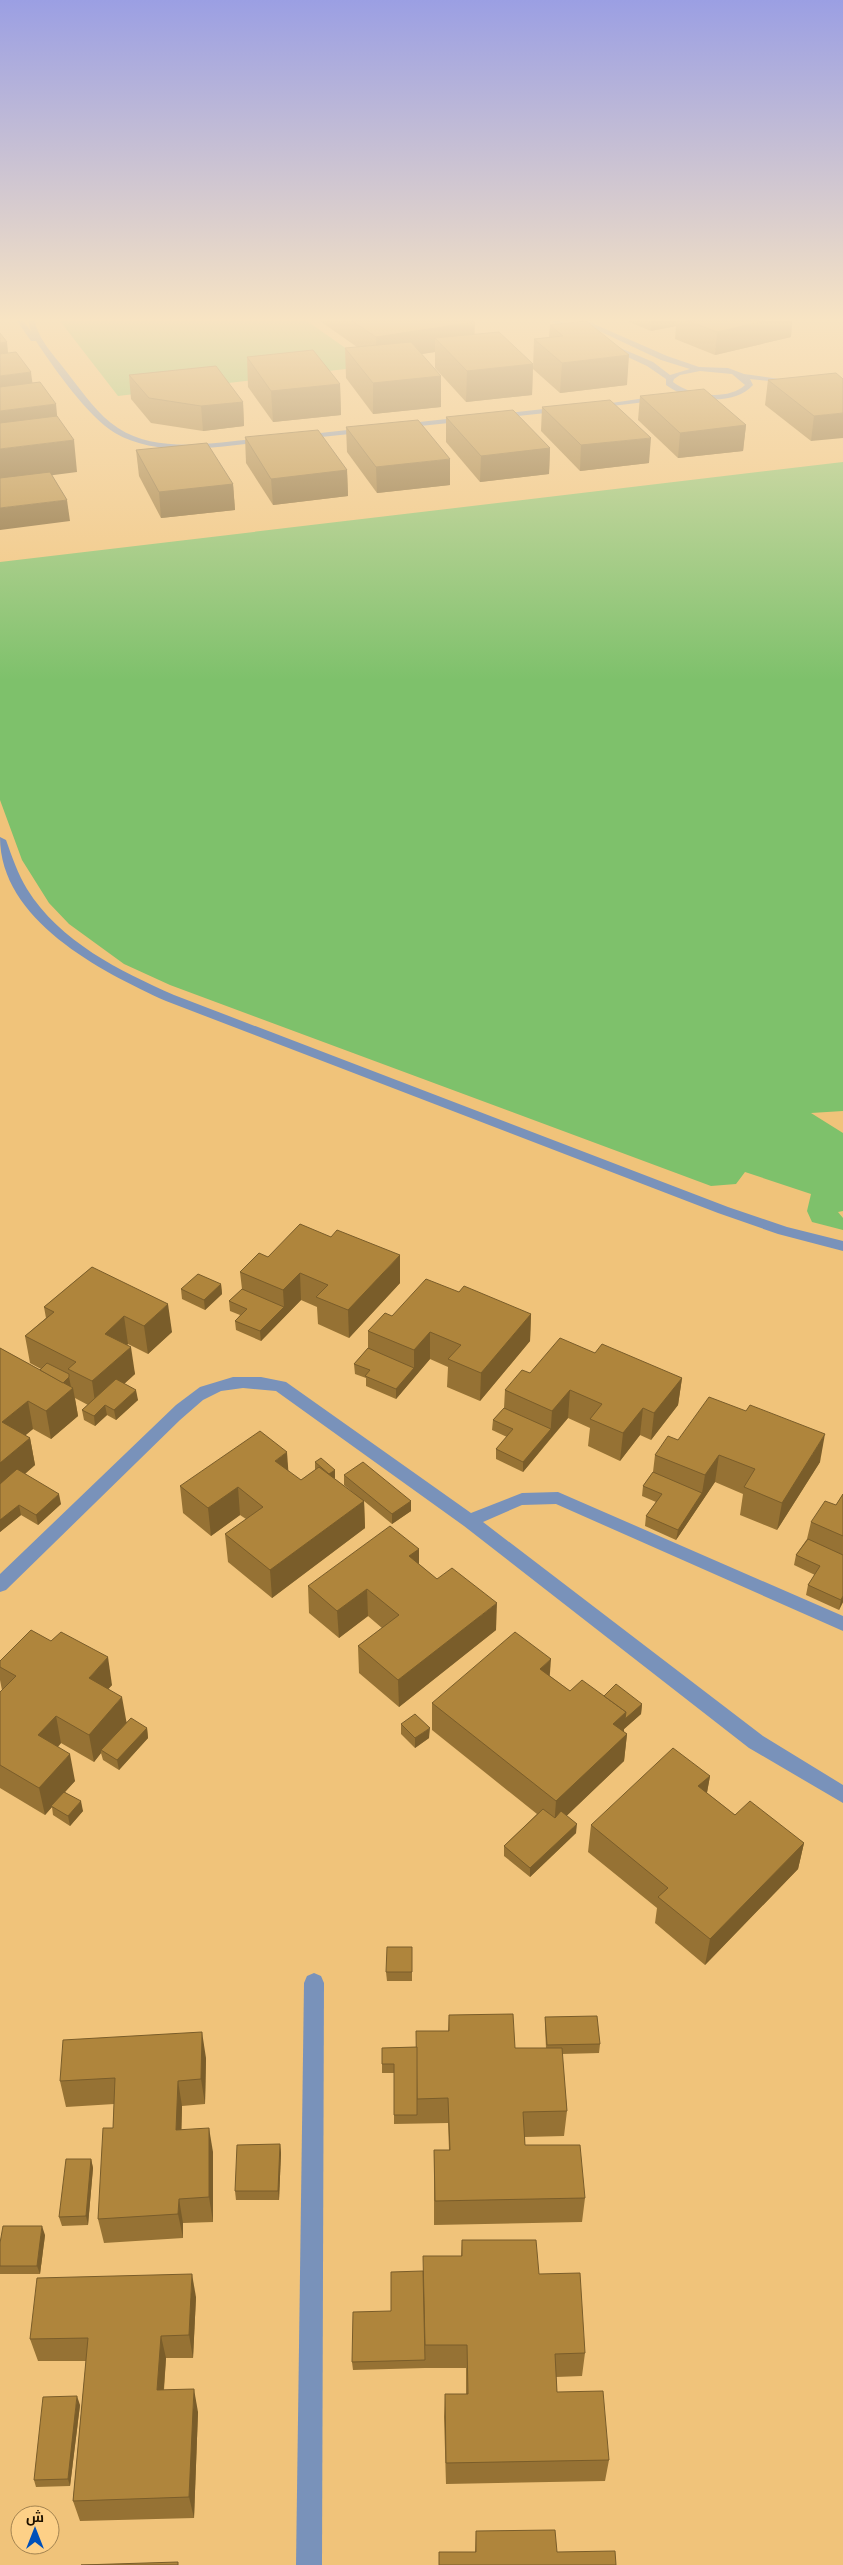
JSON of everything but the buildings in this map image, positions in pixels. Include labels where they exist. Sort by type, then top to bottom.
[{"type":"street","points":[[126,441],[147,447],[201,450],[270,441]]},
{"type":"street","points":[[0,840],[13,874],[23,893],[38,912],[79,949],[136,983],[723,1210],[782,1231],[843,1246]]},
{"type":"street","points":[[0,1585],[187,1406],[205,1392],[229,1383],[256,1381],[280,1386],[470,1522],[756,1742],[800,1771],[843,1795]]},
{"type":"street","points":[[470,1522],[511,1501],[526,1497],[558,1498],[843,1624]]},
{"type":"street","points":[[309,2565],[314,1983]]},
{"type":"green space","points":[[843,462],[843,1111],[811,1113],[843,1133],[843,1211],[838,1212],[843,1218],[843,1230],[812,1222],[807,1211],[811,1194],[745,1172],[736,1184],[711,1186],[170,985],[124,964],[69,924],[49,903],[22,860],[0,800],[0,562]]}]
